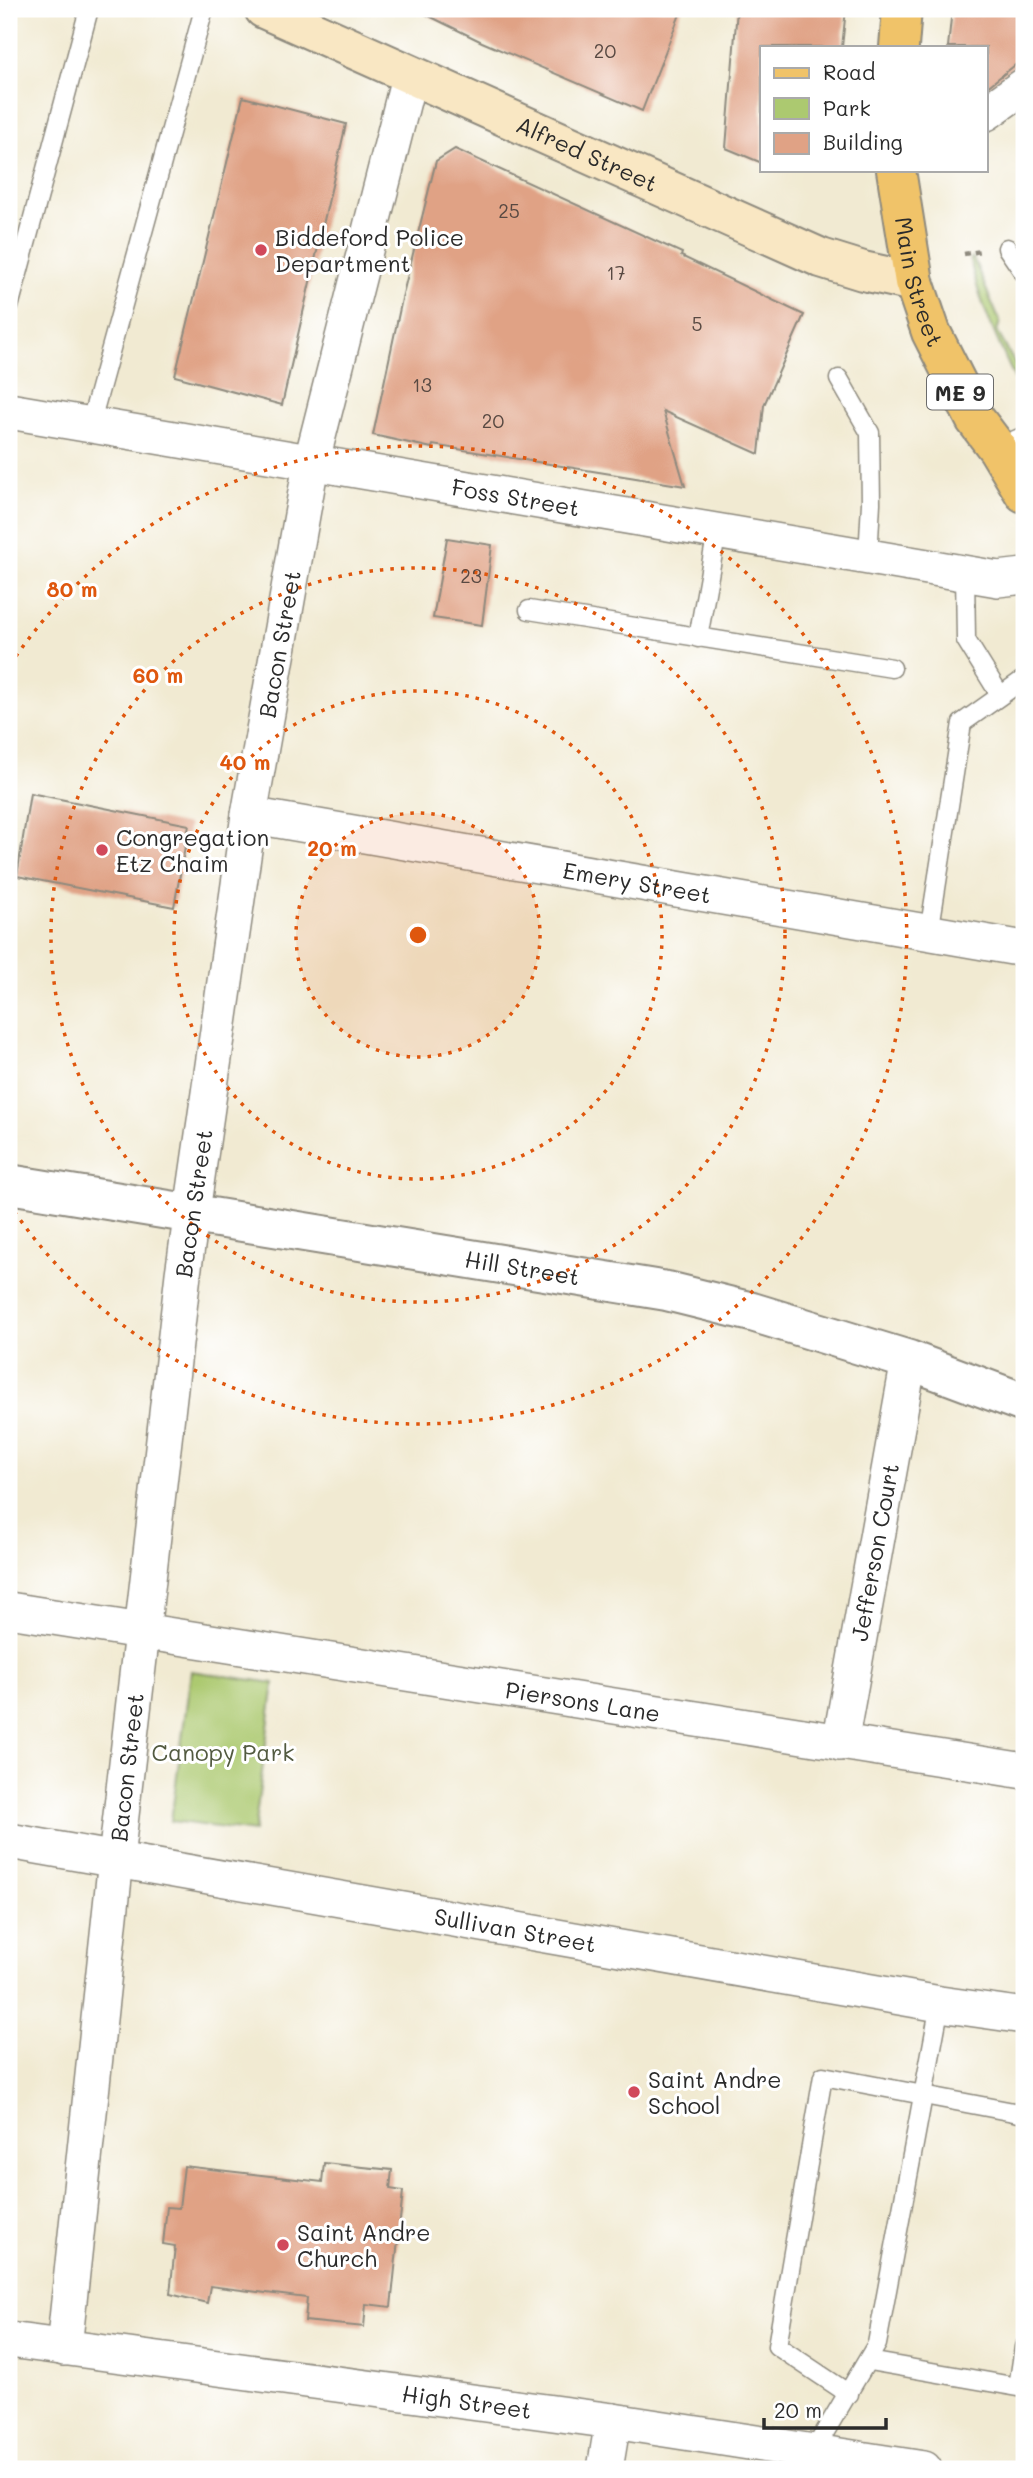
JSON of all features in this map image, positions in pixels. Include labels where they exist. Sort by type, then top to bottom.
[{"type":"main road","name":"Alfred Street","points":[[264,9],[821,258],[914,282]]},
{"type":"main road","points":[[899,46],[902,9]]},
{"type":"main road","name":"Main Street","points":[[899,172],[914,282],[921,307],[940,353],[975,419],[1011,442],[1024,493]]},
{"type":"street","name":"Bacon Street","points":[[64,2348],[116,1859],[191,1213],[250,815],[312,464],[410,73]]},
{"type":"street","points":[[988,112],[1024,86]]},
{"type":"street","name":"Foss Street","points":[[9,411],[998,579],[1024,576]]},
{"type":"street","name":"Emery Street","points":[[250,815],[1024,949]]},
{"type":"street","name":"Hill Street","points":[[9,1184],[667,1291],[752,1312],[909,1360],[1024,1403]]},
{"type":"street","name":"Jefferson Court","points":[[840,1743],[909,1360]]},
{"type":"street","name":"Piersons Lane","points":[[9,1610],[1024,1771]]},
{"type":"street","name":"Sullivan Street","points":[[9,1841],[940,2004],[1024,2016]]},
{"type":"street","name":"High Street","points":[[9,2340],[613,2421],[924,2469]]},
{"type":"street","points":[[605,2469],[613,2421]]},
{"type":"lane","points":[[9,307],[89,9]]},
{"type":"lane","points":[[90,425],[204,9]]},
{"type":"lane","points":[[1007,248],[1024,273]]},
{"type":"lane","points":[[839,379],[870,433],[871,503],[868,557]]},
{"type":"lane","points":[[698,638],[717,531]]},
{"type":"lane","points":[[965,573],[966,640],[1000,695]]},
{"type":"lane","points":[[529,610],[892,668]]},
{"type":"lane","points":[[929,933],[962,723],[1024,680]]},
{"type":"lane","points":[[813,2452],[877,2344],[940,2004]]},
{"type":"lane","points":[[849,2394],[777,2346],[823,2076],[1024,2114]]},
{"type":"lane","points":[[869,2361],[1018,2387],[1024,2347]]},
{"type":"green space","points":[[973,258],[1000,322],[997,331],[1022,377],[1015,379],[995,335],[974,275],[970,259]]},
{"type":"green space","name":"Canopy Park","points":[[191,1671],[274,1683],[254,1832],[171,1821]]},
{"type":"building","points":[[415,9],[682,9],[642,111],[482,42]]},
{"type":"building","points":[[737,9],[846,9],[842,46],[760,46],[760,162],[726,148]]},
{"type":"building","points":[[952,9],[1024,9],[1024,58],[988,86],[988,46],[948,46]]},
{"type":"building","name":"Biddeford Police Department","points":[[243,97],[346,124],[282,405],[175,376]]},
{"type":"building","points":[[455,149],[682,253],[681,256],[804,315],[764,405],[759,454],[663,411],[685,486],[433,445],[432,448],[373,435],[403,294],[436,161]]},
{"type":"building","points":[[447,538],[492,545],[482,625],[433,618]]},
{"type":"building","name":"Congregation Etz Chaim","points":[[30,793],[189,825],[174,907],[17,876]]},
{"type":"building","name":"Saint Andre Church","points":[[324,2163],[392,2170],[390,2189],[403,2191],[391,2307],[366,2304],[364,2327],[305,2321],[307,2298],[210,2286],[207,2303],[170,2294],[175,2246],[163,2244],[167,2207],[179,2208],[184,2166],[322,2182]]},
{"type":"place","name":"Biddeford Police Department","points":[[261,250]]},
{"type":"place","name":"Congregation Etz Chaim","points":[[102,850]]},
{"type":"place","name":"Saint Andre School","points":[[634,2092]]},
{"type":"place","name":"Saint Andre Church","points":[[283,2245]]}]
